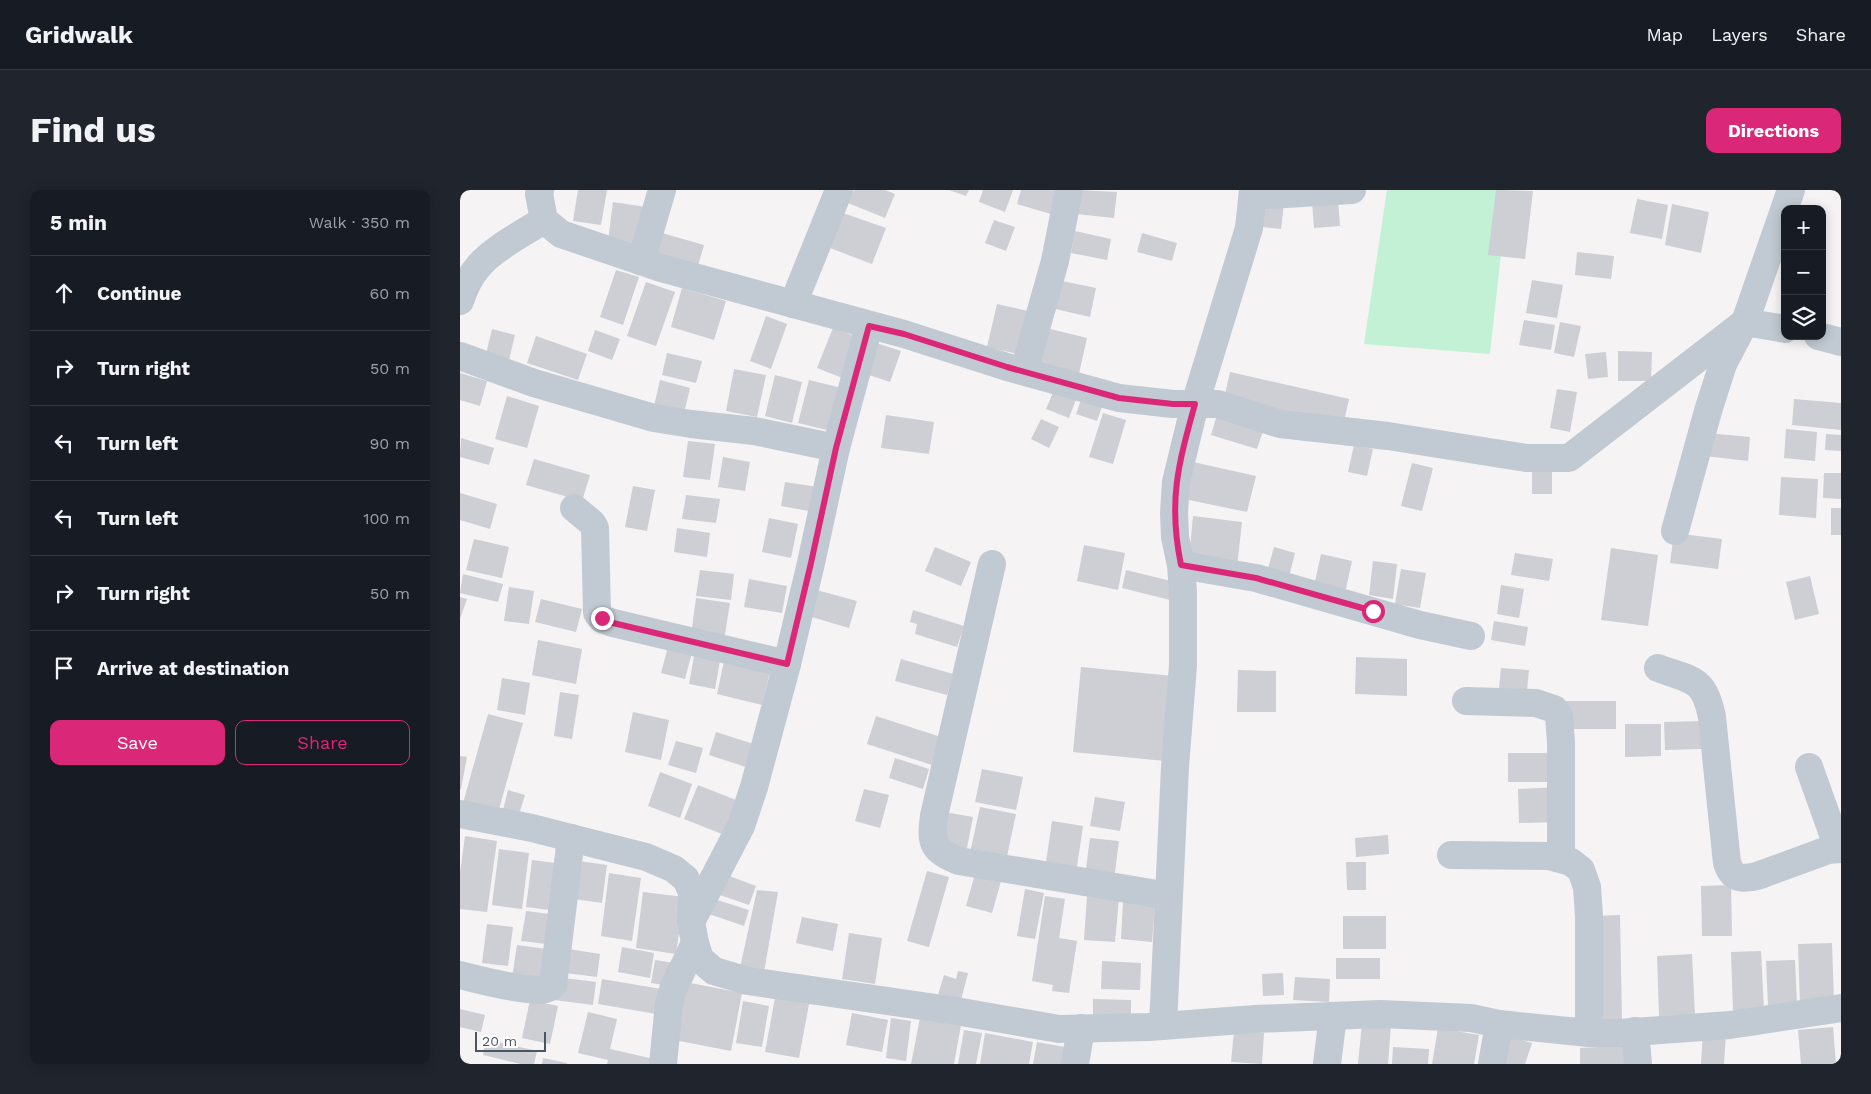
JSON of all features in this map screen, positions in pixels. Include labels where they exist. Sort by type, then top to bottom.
[{"type":"street","points":[[540,190],[538,194],[544,220],[561,234],[642,261],[869,326],[904,334],[1119,398],[1173,404],[1218,404],[1280,424],[1388,436],[1526,458],[1569,458],[1745,322],[1781,328]]},
{"type":"street","points":[[642,261],[662,190]]},
{"type":"street","points":[[794,304],[839,190]]},
{"type":"street","points":[[1024,371],[1055,261],[1069,190]]},
{"type":"street","points":[[1163,1026],[1174,767],[1183,665],[1183,592],[1181,565],[1175,537],[1174,513],[1176,482],[1195,404],[1249,228],[1253,193],[1352,190]]},
{"type":"street","points":[[1675,532],[1723,364],[1745,322],[1791,190]]},
{"type":"street","points":[[460,301],[469,263],[492,254],[544,220]]},
{"type":"street","points":[[663,1064],[669,1004],[673,989],[693,932],[741,826],[769,734],[811,563],[836,448],[869,326]]},
{"type":"street","points":[[1826,338],[1841,342]]},
{"type":"street","points":[[460,356],[534,383],[654,418],[690,424],[754,430],[836,448]]},
{"type":"street","points":[[574,508],[592,523],[595,528],[597,613],[602,618],[613,623],[787,664]]},
{"type":"street","points":[[992,564],[934,816],[932,832],[935,846],[943,854],[960,860],[1169,896]]},
{"type":"street","points":[[1181,565],[1256,578],[1420,625],[1471,636]]},
{"type":"street","points":[[1658,668],[1696,682],[1703,688],[1709,700],[1727,863],[1730,872],[1745,878],[1757,876],[1828,850],[1840,848],[1809,767]]},
{"type":"street","points":[[1466,701],[1536,703],[1554,709],[1558,716],[1561,742],[1561,858]]},
{"type":"street","points":[[460,814],[571,838],[646,857],[674,868],[686,879],[692,892],[693,932],[700,959],[714,971],[748,981],[950,1010],[1059,1029],[1163,1026],[1255,1019],[1380,1014],[1471,1018],[1499,1024],[1589,1033],[1635,1032],[1730,1025],[1841,1008]]},
{"type":"street","points":[[460,975],[539,990],[553,985],[571,838]]},
{"type":"street","points":[[1451,855],[1549,856],[1571,862],[1581,870],[1586,887],[1589,916],[1589,1033]]},
{"type":"street","points":[[1327,1064],[1333,1016]]},
{"type":"street","points":[[1492,1064],[1499,1024]]},
{"type":"street","points":[[1075,1064],[1081,1028]]},
{"type":"street","points":[[1635,1032],[1638,1064]]},
{"type":"green space","points":[[1387,190],[1508,190],[1490,354],[1364,344]]},
{"type":"building","points":[[578,190],[607,190],[601,225],[573,221]]},
{"type":"building","points":[[854,190],[885,190],[895,194],[885,218],[848,203]]},
{"type":"building","points":[[949,190],[969,190],[966,196]]},
{"type":"building","points":[[983,190],[1013,190],[1005,212],[979,202]]},
{"type":"building","points":[[1021,190],[1061,190],[1054,215],[1017,204]]},
{"type":"building","points":[[1080,190],[1117,192],[1114,218],[1076,214]]},
{"type":"building","points":[[1496,190],[1533,191],[1525,259],[1488,255]]},
{"type":"building","points":[[1637,199],[1668,205],[1662,239],[1630,233]]},
{"type":"building","points":[[1255,200],[1284,204],[1281,229],[1252,226]]},
{"type":"building","points":[[1338,200],[1340,226],[1314,228],[1312,202]]},
{"type":"building","points":[[613,202],[646,207],[640,246],[608,241]]},
{"type":"building","points":[[1672,204],[1709,212],[1701,253],[1665,245]]},
{"type":"building","points":[[843,213],[886,228],[872,264],[830,248]]},
{"type":"building","points":[[994,220],[1015,227],[1006,251],[985,243]]},
{"type":"building","points":[[655,231],[704,245],[697,269],[648,255]]},
{"type":"building","points":[[1075,231],[1111,239],[1107,260],[1071,253]]},
{"type":"building","points":[[1142,233],[1177,243],[1172,261],[1137,252]]},
{"type":"building","points":[[1577,252],[1614,256],[1611,279],[1575,275]]},
{"type":"building","points":[[616,270],[639,277],[623,325],[600,317]]},
{"type":"building","points":[[1057,280],[1096,288],[1090,317],[1051,308]]},
{"type":"building","points":[[1532,280],[1563,285],[1557,318],[1526,313]]},
{"type":"building","points":[[646,282],[675,292],[656,346],[627,336]]},
{"type":"building","points":[[682,288],[726,301],[714,340],[671,327]]},
{"type":"building","points":[[997,304],[1032,312],[1023,355],[987,347]]},
{"type":"building","points":[[766,316],[787,324],[771,369],[750,361]]},
{"type":"building","points":[[1524,320],[1555,325],[1551,350],[1519,345]]},
{"type":"building","points":[[1560,322],[1581,326],[1574,357],[1554,353]]},
{"type":"building","points":[[1042,327],[1087,338],[1078,378],[1032,368]]},
{"type":"building","points":[[833,328],[860,338],[845,379],[817,368]]},
{"type":"building","points":[[492,329],[515,335],[509,360],[486,354]]},
{"type":"building","points":[[595,330],[620,339],[612,360],[588,351]]},
{"type":"building","points":[[536,336],[587,354],[578,380],[527,363]]},
{"type":"building","points":[[873,342],[901,351],[890,382],[863,373]]},
{"type":"building","points":[[1618,351],[1652,352],[1651,381],[1618,381]]},
{"type":"building","points":[[1606,352],[1608,377],[1588,379],[1585,354]]},
{"type":"building","points":[[667,353],[702,361],[696,383],[662,375]]},
{"type":"building","points":[[734,369],[766,375],[757,417],[726,411]]},
{"type":"building","points":[[1230,372],[1349,399],[1343,426],[1224,399]]},
{"type":"building","points":[[460,373],[487,381],[480,406],[460,400]]},
{"type":"building","points":[[775,375],[802,382],[792,423],[765,416]]},
{"type":"building","points":[[660,380],[690,388],[684,413],[654,406]]},
{"type":"building","points":[[809,380],[842,388],[831,431],[798,423]]},
{"type":"building","points":[[1055,388],[1077,397],[1069,418],[1046,409]]},
{"type":"building","points":[[1557,389],[1577,392],[1570,432],[1550,428]]},
{"type":"building","points":[[507,396],[539,406],[527,448],[495,439]]},
{"type":"building","points":[[1082,397],[1103,404],[1097,421],[1076,414]]},
{"type":"building","points":[[1794,399],[1841,403],[1841,430],[1792,425]]},
{"type":"building","points":[[1218,411],[1265,425],[1257,449],[1211,435]]},
{"type":"building","points":[[1103,413],[1126,420],[1113,464],[1089,457]]},
{"type":"building","points":[[886,415],[934,422],[929,454],[881,448]]},
{"type":"building","points":[[1041,419],[1059,427],[1049,448],[1031,439]]},
{"type":"building","points":[[1786,429],[1817,432],[1815,461],[1784,458]]},
{"type":"building","points":[[1707,433],[1750,437],[1748,461],[1705,456]]},
{"type":"building","points":[[1826,434],[1841,435],[1841,451],[1825,450]]},
{"type":"building","points":[[461,438],[494,448],[489,465],[460,457]]},
{"type":"building","points":[[688,441],[715,444],[710,480],[683,477]]},
{"type":"building","points":[[1354,445],[1373,449],[1367,476],[1348,472]]},
{"type":"building","points":[[723,457],[750,462],[745,491],[718,487]]},
{"type":"building","points":[[534,459],[590,475],[582,501],[526,485]]},
{"type":"building","points":[[1193,462],[1256,476],[1247,512],[1184,499]]},
{"type":"building","points":[[1412,463],[1433,468],[1422,511],[1401,506]]},
{"type":"building","points":[[1532,464],[1552,464],[1552,494],[1532,494]]},
{"type":"building","points":[[1824,473],[1841,473],[1841,499],[1823,498]]},
{"type":"building","points":[[1781,477],[1818,479],[1816,518],[1779,515]]},
{"type":"building","points":[[785,482],[818,487],[814,512],[781,506]]},
{"type":"building","points":[[633,486],[655,490],[647,531],[625,527]]},
{"type":"building","points":[[460,493],[497,504],[490,529],[460,520]]},
{"type":"building","points":[[686,495],[720,499],[716,523],[682,519]]},
{"type":"building","points":[[1831,508],[1841,508],[1841,535],[1831,535]]},
{"type":"building","points":[[1193,516],[1242,522],[1237,567],[1189,560]]},
{"type":"building","points":[[769,518],[798,524],[791,558],[762,552]]},
{"type":"building","points":[[677,528],[710,533],[707,557],[674,552]]},
{"type":"building","points":[[1674,533],[1722,539],[1718,569],[1670,563]]},
{"type":"building","points":[[474,539],[509,547],[502,578],[466,570]]},
{"type":"building","points":[[1084,545],[1125,553],[1118,590],[1077,581]]},
{"type":"building","points":[[935,547],[971,562],[961,586],[925,571]]},
{"type":"building","points":[[1274,547],[1295,553],[1287,585],[1265,579]]},
{"type":"building","points":[[1611,548],[1658,555],[1648,626],[1601,620]]},
{"type":"building","points":[[1515,553],[1553,559],[1549,581],[1511,575]]},
{"type":"building","points":[[1321,554],[1352,561],[1345,593],[1314,586]]},
{"type":"building","points":[[1373,561],[1397,564],[1393,599],[1369,595]]},
{"type":"building","points":[[1401,569],[1426,573],[1420,608],[1395,604]]},
{"type":"building","points":[[700,570],[734,574],[731,600],[696,596]]},
{"type":"building","points":[[1126,570],[1175,582],[1170,600],[1122,588]]},
{"type":"building","points":[[463,574],[503,584],[498,602],[460,593]]},
{"type":"building","points":[[1810,576],[1819,614],[1795,620],[1786,582]]},
{"type":"building","points":[[749,579],[787,586],[782,613],[744,607]]},
{"type":"building","points":[[1501,585],[1524,589],[1519,618],[1497,614]]},
{"type":"building","points":[[509,587],[534,591],[529,624],[504,621]]},
{"type":"building","points":[[813,589],[857,601],[849,628],[805,615]]},
{"type":"building","points":[[460,597],[467,599],[460,619]]},
{"type":"building","points":[[696,598],[730,603],[724,640],[691,635]]},
{"type":"building","points":[[541,599],[582,609],[576,632],[535,622]]},
{"type":"building","points":[[913,610],[964,626],[957,647],[915,634],[917,624],[910,622]]},
{"type":"building","points":[[1494,621],[1528,627],[1525,646],[1491,640]]},
{"type":"building","points":[[538,640],[582,649],[576,684],[532,675]]},
{"type":"building","points":[[669,643],[693,649],[685,679],[661,673]]},
{"type":"building","points":[[695,651],[721,655],[715,689],[689,684]]},
{"type":"building","points":[[1356,657],[1407,659],[1407,696],[1355,694]]},
{"type":"building","points":[[901,659],[953,674],[947,695],[895,681]]},
{"type":"building","points":[[724,661],[770,671],[762,705],[717,694]]},
{"type":"building","points":[[1081,667],[1173,676],[1165,761],[1073,752]]},
{"type":"building","points":[[1501,668],[1529,670],[1526,701],[1498,698]]},
{"type":"building","points":[[1238,670],[1276,671],[1276,712],[1237,712]]},
{"type":"building","points":[[502,678],[530,683],[525,715],[497,710]]},
{"type":"building","points":[[560,692],[579,695],[572,739],[554,736]]},
{"type":"building","points":[[1565,701],[1616,701],[1616,729],[1565,729]]},
{"type":"building","points":[[633,712],[669,720],[661,760],[625,752]]},
{"type":"building","points":[[488,714],[523,723],[498,813],[463,803]]},
{"type":"building","points":[[876,716],[944,738],[935,766],[867,744]]},
{"type":"building","points":[[1702,721],[1702,749],[1665,750],[1664,722]]},
{"type":"building","points":[[1625,724],[1661,724],[1661,756],[1625,757]]},
{"type":"building","points":[[716,732],[760,746],[752,769],[709,755]]},
{"type":"building","points":[[676,741],[703,748],[696,773],[668,765]]},
{"type":"building","points":[[1508,753],[1554,753],[1554,782],[1508,782]]},
{"type":"building","points":[[460,756],[467,757],[461,789],[460,789]]},
{"type":"building","points":[[895,758],[929,769],[923,789],[889,778]]},
{"type":"building","points":[[982,769],[1023,777],[1016,810],[975,802]]},
{"type":"building","points":[[660,772],[692,784],[680,818],[648,806]]},
{"type":"building","points":[[698,785],[741,802],[727,836],[684,819]]},
{"type":"building","points":[[1559,787],[1559,822],[1519,823],[1518,789]]},
{"type":"building","points":[[864,789],[889,795],[880,828],[855,821]]},
{"type":"building","points":[[508,790],[525,795],[518,818],[502,814]]},
{"type":"building","points":[[1095,797],[1125,802],[1120,831],[1090,826]]},
{"type":"building","points":[[980,807],[1016,814],[1006,861],[970,853]]},
{"type":"building","points":[[945,812],[973,817],[966,853],[940,846]]},
{"type":"building","points":[[1052,821],[1083,826],[1076,873],[1045,869]]},
{"type":"building","points":[[1388,835],[1389,854],[1356,857],[1355,838]]},
{"type":"building","points":[[465,836],[497,841],[487,912],[460,909],[460,873]]},
{"type":"building","points":[[1090,838],[1119,841],[1114,880],[1085,876]]},
{"type":"building","points":[[499,849],[529,853],[522,909],[492,905]]},
{"type":"building","points":[[532,860],[563,864],[557,911],[526,907]]},
{"type":"building","points":[[572,860],[607,865],[602,903],[567,898]]},
{"type":"building","points":[[1346,862],[1366,862],[1366,890],[1347,890]]},
{"type":"building","points":[[927,871],[949,877],[929,947],[907,941]]},
{"type":"building","points":[[609,873],[641,878],[632,941],[601,936]]},
{"type":"building","points":[[724,874],[756,886],[749,905],[717,894]]},
{"type":"building","points":[[975,874],[1001,881],[992,913],[966,906]]},
{"type":"building","points":[[1731,885],[1732,936],[1702,936],[1701,886]]},
{"type":"building","points":[[1025,889],[1044,893],[1035,939],[1017,936]]},
{"type":"building","points":[[757,890],[778,892],[764,972],[740,968]]},
{"type":"building","points":[[643,892],[684,897],[676,954],[636,948]]},
{"type":"building","points":[[1045,896],[1065,899],[1059,938],[1077,941],[1069,993],[1052,991],[1053,985],[1032,981]]},
{"type":"building","points":[[1087,896],[1119,899],[1115,942],[1084,940]]},
{"type":"building","points":[[711,898],[749,910],[744,926],[706,913]]},
{"type":"building","points":[[1123,902],[1155,904],[1152,942],[1121,939]]},
{"type":"building","points":[[526,911],[558,915],[554,945],[521,941]]},
{"type":"building","points":[[1620,915],[1622,1019],[1592,1020],[1591,916]]},
{"type":"building","points":[[1343,916],[1386,916],[1386,949],[1343,949]]},
{"type":"building","points":[[802,917],[838,924],[833,951],[796,943]]},
{"type":"building","points":[[487,924],[513,927],[508,966],[482,963]]},
{"type":"building","points":[[849,933],[882,938],[875,984],[842,979]]},
{"type":"building","points":[[1832,943],[1834,1002],[1800,1004],[1798,944]]},
{"type":"building","points":[[517,945],[554,950],[550,983],[512,978]]},
{"type":"building","points":[[622,947],[654,953],[650,978],[618,972]]},
{"type":"building","points":[[562,948],[600,954],[597,977],[558,972]]},
{"type":"building","points":[[1761,951],[1764,1010],[1733,1012],[1731,952]]},
{"type":"building","points":[[1692,954],[1695,1015],[1659,1016],[1657,956]]},
{"type":"building","points":[[1336,958],[1380,958],[1380,979],[1336,979]]},
{"type":"building","points":[[655,960],[675,963],[670,986],[651,983]]},
{"type":"building","points":[[1795,960],[1797,1005],[1768,1006],[1766,961]]},
{"type":"building","points":[[1102,961],[1141,963],[1140,990],[1101,989]]},
{"type":"building","points":[[958,971],[968,973],[960,1004],[937,998],[944,975],[956,979]]},
{"type":"building","points":[[1283,973],[1284,995],[1263,996],[1262,974]]},
{"type":"building","points":[[557,977],[596,982],[593,1005],[554,1000]]},
{"type":"building","points":[[1295,977],[1330,979],[1329,1002],[1293,1000]]},
{"type":"building","points":[[602,979],[667,990],[662,1015],[598,1004]]},
{"type":"building","points":[[680,981],[742,993],[731,1051],[669,1039]]},
{"type":"building","points":[[775,998],[809,1004],[799,1058],[765,1052]]},
{"type":"building","points":[[1093,999],[1131,1000],[1131,1019],[1093,1019]]},
{"type":"building","points":[[530,1000],[558,1006],[550,1044],[522,1038]]},
{"type":"building","points":[[743,1001],[769,1006],[762,1047],[736,1043]]},
{"type":"building","points":[[460,1009],[485,1015],[481,1032],[460,1027]]},
{"type":"building","points":[[588,1012],[617,1019],[610,1049],[663,1061],[662,1064],[607,1064],[608,1060],[578,1053]]},
{"type":"building","points":[[852,1013],[888,1020],[882,1052],[846,1045]]},
{"type":"building","points":[[891,1018],[911,1021],[906,1061],[886,1058]]},
{"type":"building","points":[[920,1018],[961,1025],[954,1064],[911,1064]]},
{"type":"building","points":[[1362,1023],[1391,1026],[1388,1064],[1358,1064]]},
{"type":"building","points":[[1833,1027],[1836,1064],[1801,1064],[1798,1030]]},
{"type":"building","points":[[1438,1028],[1479,1035],[1474,1064],[1432,1064]]},
{"type":"building","points":[[964,1030],[982,1033],[976,1064],[958,1064]]},
{"type":"building","points":[[1234,1031],[1264,1033],[1262,1064],[1231,1062]]},
{"type":"building","points":[[1703,1032],[1726,1033],[1724,1064],[1701,1064]]},
{"type":"building","points":[[985,1033],[1033,1042],[1029,1064],[980,1064]]},
{"type":"building","points":[[1510,1037],[1532,1043],[1525,1064],[1502,1064]]},
{"type":"building","points":[[486,1039],[537,1051],[534,1064],[521,1064],[483,1055]]},
{"type":"building","points":[[1037,1042],[1076,1049],[1073,1064],[1033,1064]]},
{"type":"building","points":[[1632,1045],[1633,1064],[1580,1064],[1580,1048]]},
{"type":"building","points":[[1393,1047],[1429,1049],[1428,1064],[1392,1064]]},
{"type":"building","points":[[543,1058],[567,1063],[567,1064],[542,1064]]},
{"type":"route","points":[[602,618],[613,623],[787,664],[836,448],[869,326],[904,334],[1007,367],[1119,398],[1173,404],[1195,404],[1184,442],[1176,482],[1175,537],[1181,565],[1256,578],[1373,611]]}]
